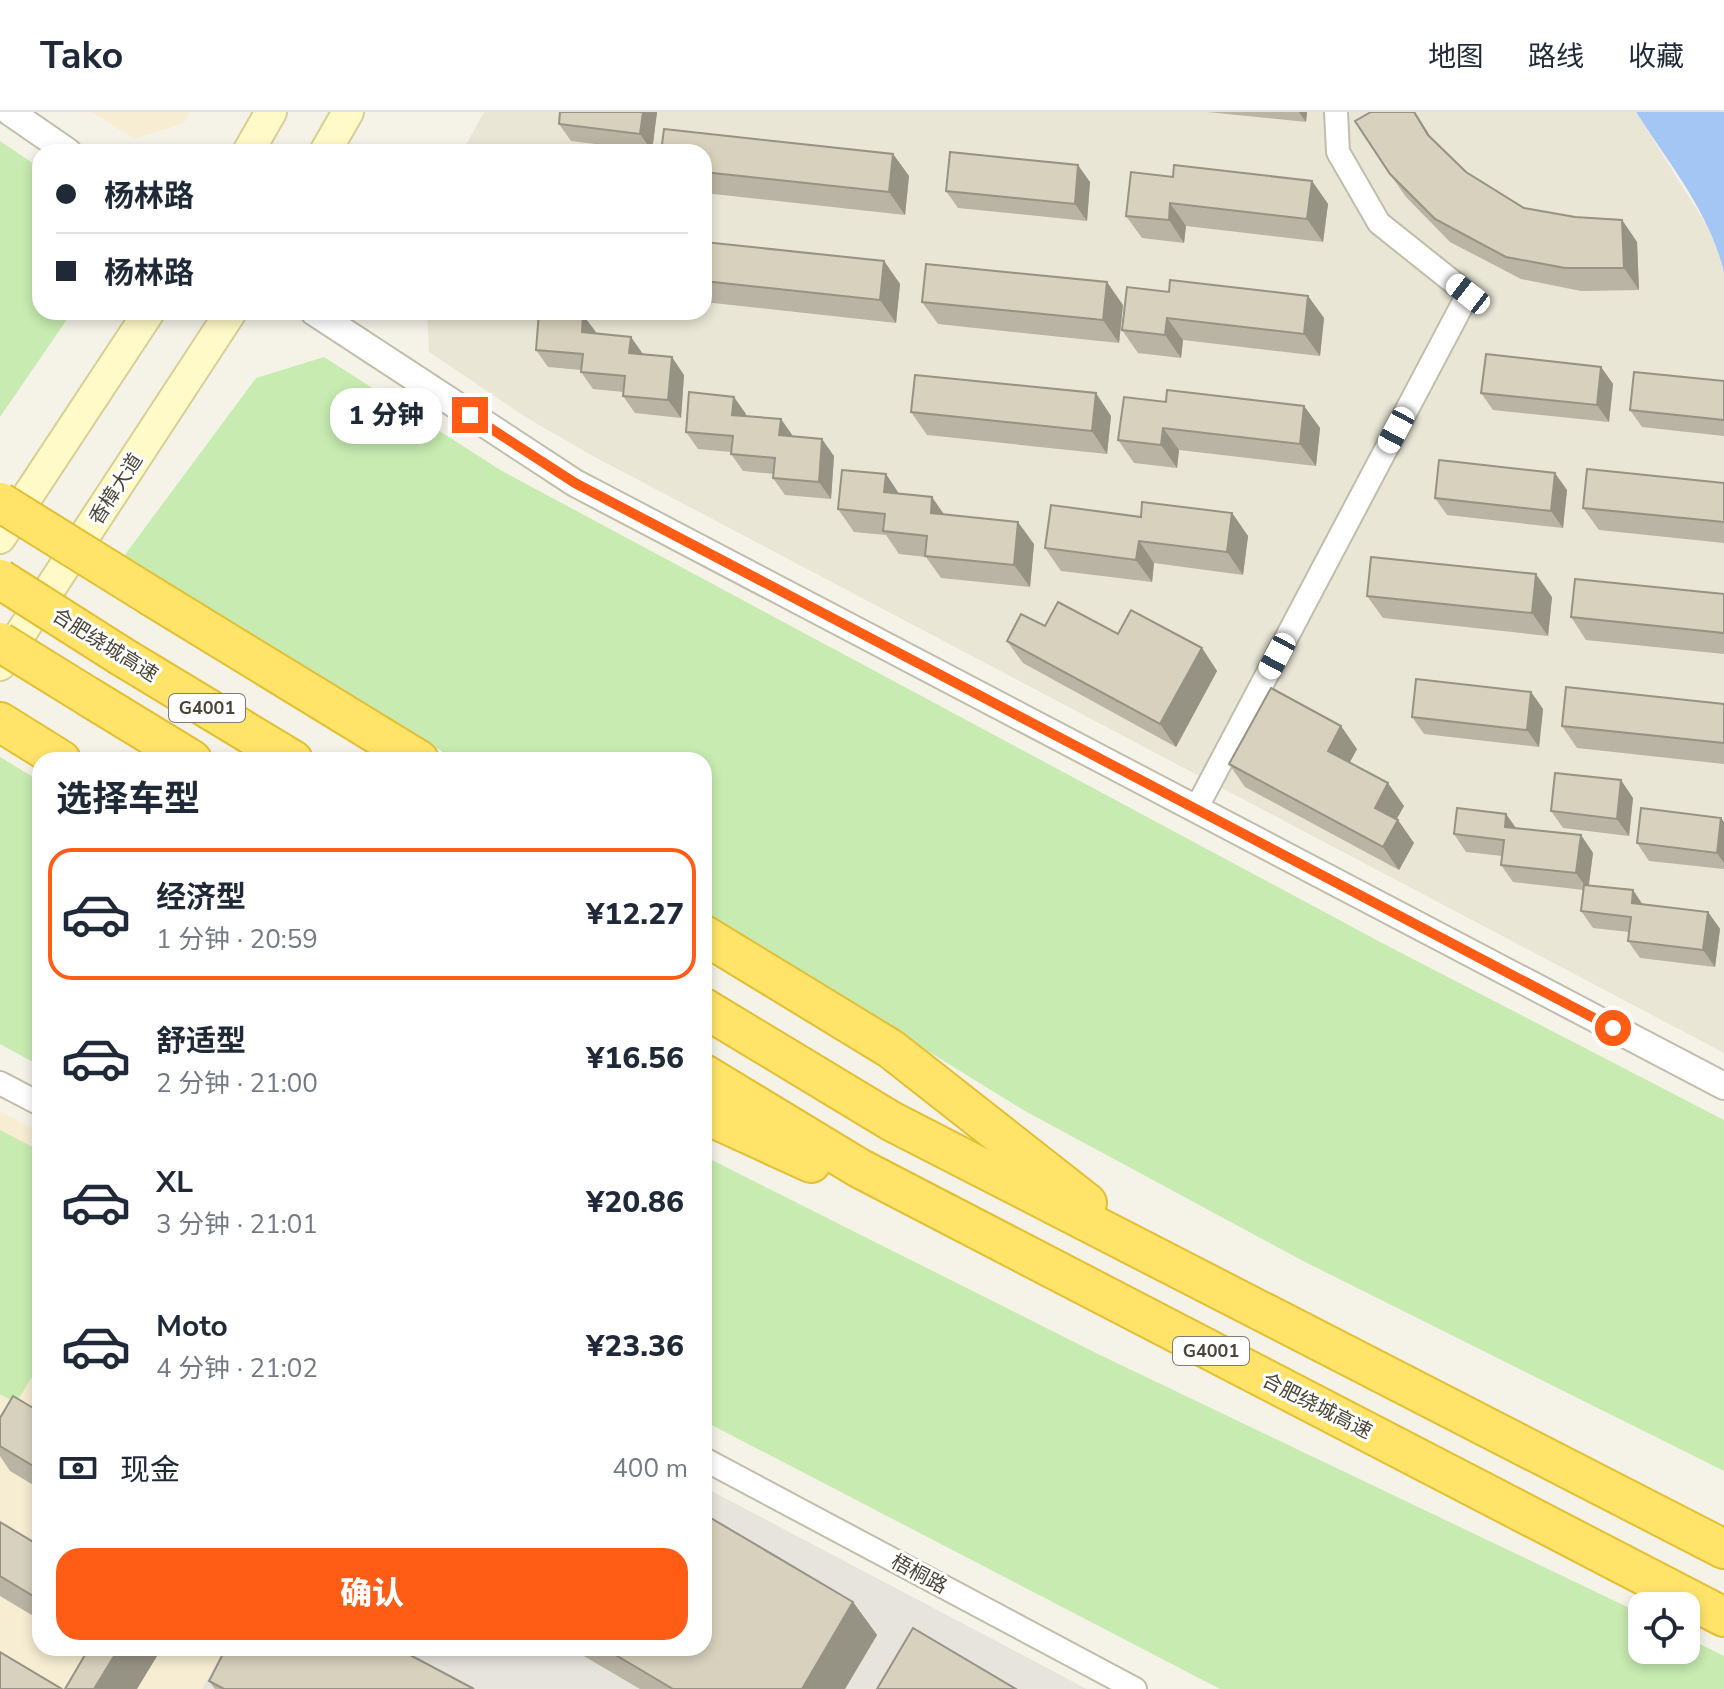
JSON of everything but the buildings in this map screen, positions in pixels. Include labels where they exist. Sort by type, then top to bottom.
[{"type":"highway","points":[[0,502],[406,752]]},
{"type":"highway","name":"合肥绕城高速","points":[[0,579],[280,752]]},
{"type":"highway","name":"G4001","points":[[0,642],[179,752]]},
{"type":"highway","points":[[0,722],[48,752]]},
{"type":"highway","points":[[712,940],[891,1049],[1159,1259]]},
{"type":"highway","name":"G4001","points":[[712,1013],[891,1121],[1724,1549]]},
{"type":"highway","name":"合肥绕城高速","points":[[712,1079],[859,1168],[1724,1617]]},
{"type":"highway","points":[[712,1118],[1125,1306]]},
{"type":"main road","points":[[253,144],[271,112]]},
{"type":"main road","points":[[330,144],[348,112]]},
{"type":"main road","points":[[0,538],[144,320]]},
{"type":"main road","name":"香樟大道","points":[[0,665],[226,320]]},
{"type":"street","points":[[10,112],[56,144]]},
{"type":"street","points":[[1196,809],[1468,294],[1379,223],[1338,152],[1336,112]]},
{"type":"street","points":[[326,320],[575,483],[1724,1086]]},
{"type":"street","points":[[0,1083],[32,1100]]},
{"type":"street","name":"梧桐路","points":[[712,1463],[1135,1689]]},
{"type":"shaded area","points":[[92,112],[190,112],[184,123],[134,139]]},
{"type":"shaded area","points":[[484,112],[1636,112],[1706,224],[1724,272],[1724,1053],[591,455],[527,418],[429,352],[427,320],[712,320],[712,144],[466,144]]},
{"type":"shaded area","points":[[0,1111],[32,1129],[32,1656],[221,1656],[202,1689],[0,1689]]},
{"type":"shaded area","points":[[712,1491],[1087,1689],[202,1689],[221,1656],[712,1656]]},
{"type":"green space","points":[[0,141],[32,163],[32,320],[67,320],[0,417]]},
{"type":"green space","points":[[324,357],[502,471],[1384,944],[1724,1120],[1724,1471],[1305,1262],[1025,1111],[712,918],[712,752],[443,752],[124,556],[256,378]]},
{"type":"green space","points":[[0,757],[32,776],[32,1062],[0,1044]]},
{"type":"green space","points":[[0,1130],[32,1147],[32,1377],[16,1403],[0,1394]]},
{"type":"green space","points":[[712,1160],[1098,1354],[1628,1607],[1628,1664],[1700,1664],[1700,1644],[1724,1656],[1724,1689],[1220,1689],[712,1425]]},
{"type":"water","points":[[1636,112],[1724,112],[1724,272],[1718,250],[1698,209]]},
{"type":"route","points":[[470,415],[575,483],[1613,1028]]}]
